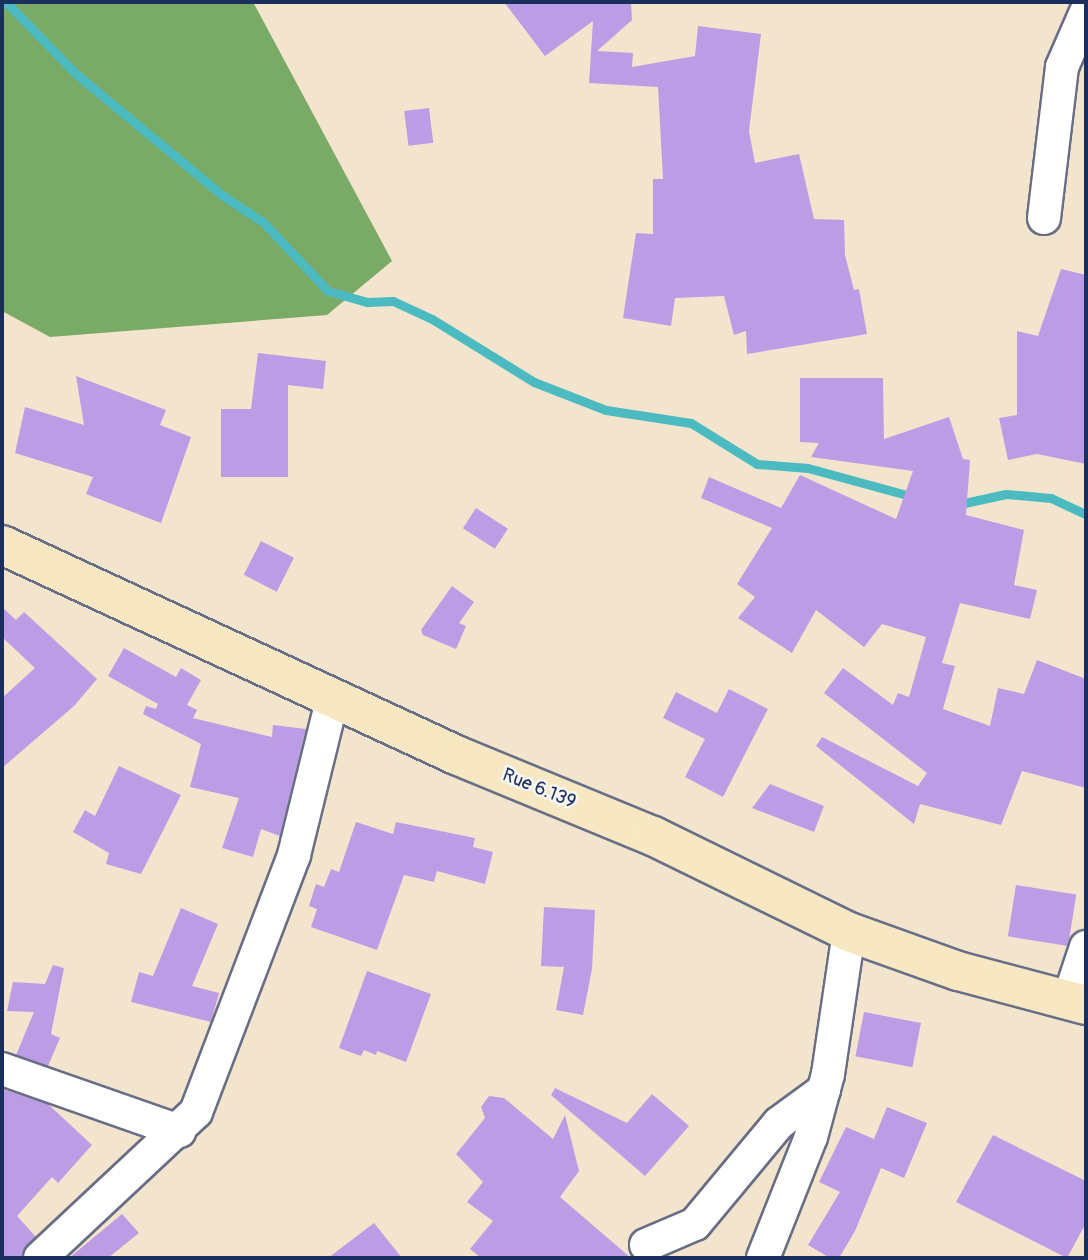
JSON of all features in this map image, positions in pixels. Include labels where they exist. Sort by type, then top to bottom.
[{"type":"street","points":[[1044,218],[1062,67],[1086,12]]},
{"type":"street","name":"Rue 6.139","points":[[2,545],[456,755],[653,836],[849,932],[958,971],[1077,1003]]},
{"type":"street","points":[[40,1258],[112,1186],[179,1131],[196,1112],[210,1086],[294,855],[333,696]]},
{"type":"street","points":[[763,1258],[811,1137],[824,1090],[849,932]]},
{"type":"street","points":[[1077,1003],[1086,947]]},
{"type":"street","points":[[2,1069],[179,1131]]},
{"type":"street","points":[[646,1245],[695,1224],[779,1123],[824,1090]]},
{"type":"green space","points":[[2,2],[253,2],[392,261],[327,315],[50,337],[2,311]]},
{"type":"building","points":[[504,2],[631,2],[632,20],[597,51],[633,53],[632,67],[695,56],[698,26],[761,34],[749,131],[755,163],[799,154],[814,219],[844,220],[845,255],[854,290],[859,289],[867,334],[747,354],[746,331],[734,335],[724,296],[675,298],[671,326],[623,318],[636,233],[653,234],[653,179],[663,179],[658,87],[589,83],[593,21],[545,56]]},
{"type":"building","points":[[429,108],[433,143],[408,146],[404,111]]},
{"type":"building","points":[[1061,269],[1086,275],[1086,464],[1037,454],[1008,460],[999,418],[1017,415],[1017,331],[1038,336]]},
{"type":"building","points":[[258,353],[326,361],[323,389],[288,385],[288,477],[221,477],[221,409],[251,409]]},
{"type":"building","points":[[76,376],[166,410],[160,425],[191,437],[161,523],[86,494],[93,477],[15,453],[25,407],[84,425]]},
{"type":"building","points":[[800,378],[883,378],[884,439],[949,417],[963,459],[970,460],[966,515],[1024,530],[1014,585],[1037,590],[1030,619],[960,603],[942,663],[955,666],[943,709],[990,726],[998,688],[1024,694],[1037,660],[1086,679],[1086,788],[1022,771],[1001,825],[920,804],[914,824],[816,746],[822,737],[918,786],[927,773],[824,693],[843,668],[893,705],[898,693],[909,697],[926,637],[882,624],[864,647],[816,610],[792,653],[738,618],[755,597],[737,584],[772,528],[701,498],[709,477],[781,508],[800,475],[896,519],[913,471],[811,457],[819,443],[800,442]]},
{"type":"building","points":[[476,508],[508,529],[495,549],[463,528]]},
{"type":"building","points":[[261,541],[294,558],[277,592],[244,575]]},
{"type":"building","points":[[452,586],[474,602],[459,623],[466,626],[456,649],[423,635],[421,630]]},
{"type":"building","points":[[2,607],[16,620],[24,612],[97,679],[74,706],[2,768],[2,698],[35,668],[2,637]]},
{"type":"building","points":[[124,648],[176,677],[181,668],[201,680],[187,705],[197,710],[193,718],[272,737],[273,725],[306,729],[280,836],[261,829],[253,857],[222,848],[239,798],[190,787],[201,744],[143,714],[146,706],[156,709],[158,704],[108,676]]},
{"type":"building","points":[[729,689],[768,709],[723,797],[685,777],[705,739],[663,718],[676,692],[717,713]]},
{"type":"building","points":[[119,766],[181,795],[141,874],[106,864],[109,853],[73,832],[85,810],[95,816]]},
{"type":"building","points":[[770,784],[824,806],[814,832],[752,808]]},
{"type":"building","points":[[356,822],[393,834],[396,822],[475,838],[473,847],[493,852],[485,884],[437,871],[434,882],[404,875],[377,950],[311,927],[317,909],[309,906],[316,884],[324,887],[331,869],[339,872]]},
{"type":"building","points":[[1016,885],[1076,895],[1068,946],[1008,936]]},
{"type":"building","points":[[544,907],[595,910],[592,969],[583,1015],[556,1010],[564,967],[541,966]]},
{"type":"building","points":[[181,908],[218,924],[192,986],[219,993],[211,1022],[131,1002],[139,972],[153,976]]},
{"type":"building","points":[[53,965],[64,968],[51,1034],[60,1038],[48,1066],[16,1055],[34,1012],[7,1011],[13,982],[45,984]]},
{"type":"building","points":[[367,971],[431,994],[406,1062],[377,1051],[376,1055],[364,1050],[361,1056],[339,1048]]},
{"type":"building","points":[[864,1012],[921,1023],[912,1067],[855,1056]]},
{"type":"building","points":[[555,1088],[627,1123],[652,1094],[689,1126],[645,1176],[551,1095]]},
{"type":"building","points":[[2,1089],[48,1104],[92,1145],[58,1183],[52,1177],[17,1216],[36,1237],[22,1258],[2,1258]]},
{"type":"building","points":[[489,1096],[504,1098],[553,1139],[565,1115],[579,1171],[560,1197],[631,1258],[481,1258],[470,1249],[493,1221],[467,1202],[483,1182],[456,1154],[485,1118],[481,1107]]},
{"type":"building","points":[[887,1107],[927,1123],[904,1178],[881,1168],[855,1231],[839,1258],[830,1258],[808,1245],[840,1192],[819,1182],[846,1127],[874,1139]]},
{"type":"building","points":[[993,1135],[1086,1181],[1086,1223],[1067,1258],[956,1202]]},
{"type":"building","points":[[122,1214],[139,1233],[108,1258],[69,1258]]},
{"type":"building","points":[[374,1223],[402,1258],[328,1258]]},
{"type":"waterway","points":[[6,2],[75,73],[222,195],[263,222],[328,291],[367,302],[393,301],[432,319],[534,382],[606,410],[691,423],[757,464],[808,468],[914,497]]},
{"type":"waterway","points":[[955,505],[1006,494],[1051,498],[1086,514]]}]
